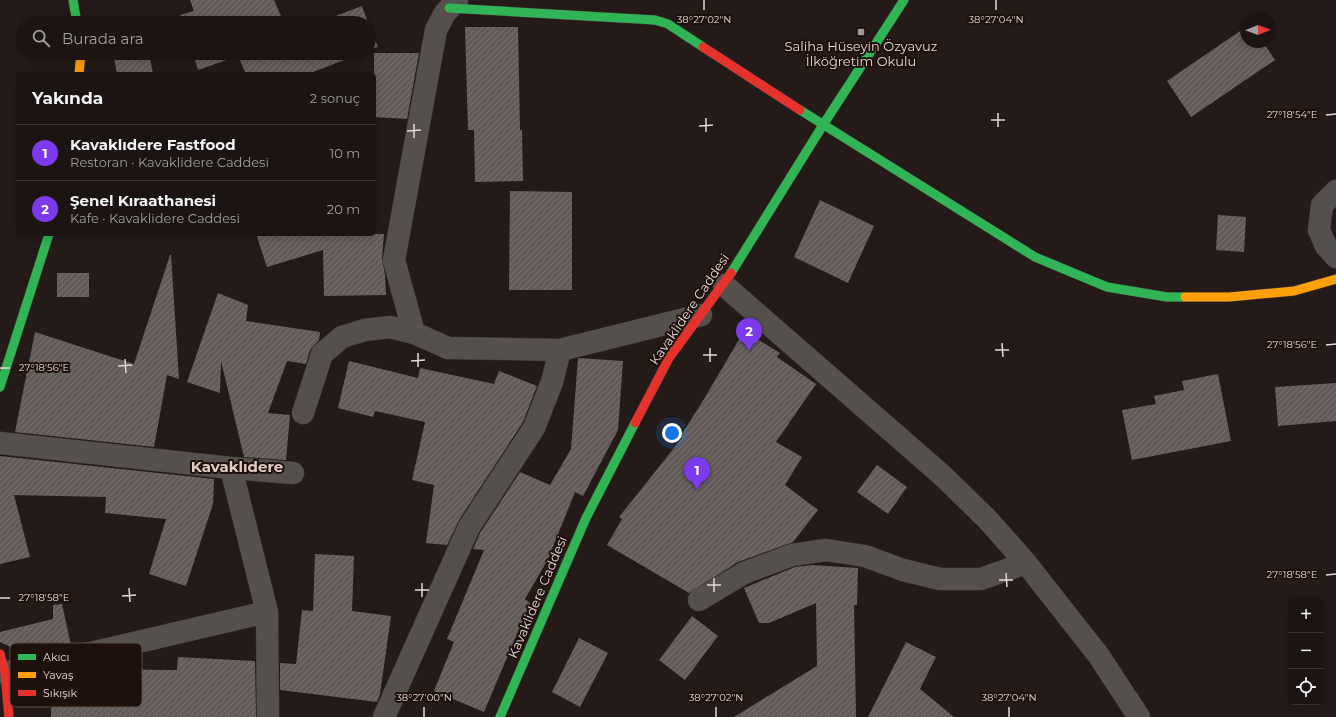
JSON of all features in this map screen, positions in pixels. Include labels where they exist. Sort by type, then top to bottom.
[{"type":"street","points":[[74,0],[76,16]]},
{"type":"street","name":"Kavaklidere Caddesi","points":[[500,717],[586,518],[669,358],[724,284],[823,125],[904,0]]},
{"type":"street","points":[[414,332],[394,260],[436,30],[453,4],[656,20],[668,24],[823,125],[1035,257],[1107,286],[1167,297],[1229,297],[1294,291],[1336,279]]},
{"type":"street","points":[[79,72],[80,60]]},
{"type":"street","points":[[1336,191],[1322,204],[1319,230],[1326,246],[1336,257]]},
{"type":"street","points":[[0,387],[48,236]]},
{"type":"street","points":[[724,284],[943,476],[988,520],[1026,563],[1099,656],[1139,717]]},
{"type":"street","points":[[303,413],[322,354],[342,337],[365,330],[390,327],[414,332],[448,348],[560,350],[701,315]]},
{"type":"street","points":[[384,717],[469,527],[534,428],[552,382],[560,350]]},
{"type":"street","points":[[0,443],[231,468],[293,473]]},
{"type":"street","points":[[231,468],[267,612],[268,717]]},
{"type":"street","points":[[699,600],[744,573],[792,555],[826,550],[865,556],[903,570],[940,579],[981,579],[1026,563]]},
{"type":"street","points":[[110,643],[267,612]]},
{"type":"street","points":[[3,664],[9,717]]},
{"type":"building","points":[[190,0],[274,0],[281,16],[180,15],[194,11]]},
{"type":"building","points":[[362,6],[366,16],[336,16]]},
{"type":"building","points":[[465,27],[518,27],[520,130],[522,130],[523,181],[475,182],[474,130],[468,130]]},
{"type":"building","points":[[1240,31],[1240,48],[1267,48],[1275,60],[1191,117],[1167,81]]},
{"type":"building","points":[[376,53],[419,53],[407,119],[376,117],[376,72],[374,72],[374,60],[376,60]]},
{"type":"building","points":[[114,60],[150,60],[153,72],[117,72]]},
{"type":"building","points":[[195,60],[227,60],[198,70]]},
{"type":"building","points":[[240,60],[344,60],[313,72],[245,72]]},
{"type":"building","points":[[510,191],[572,192],[572,290],[509,290]]},
{"type":"building","points":[[820,200],[874,226],[848,283],[794,257]]},
{"type":"building","points":[[1218,215],[1246,217],[1244,252],[1216,250]]},
{"type":"building","points":[[376,234],[384,234],[382,258],[386,295],[324,296],[323,250],[267,267],[257,236],[376,236]]},
{"type":"building","points":[[170,255],[179,379],[167,375],[154,447],[15,432],[35,332],[134,364]]},
{"type":"building","points":[[57,273],[89,273],[89,297],[57,297]]},
{"type":"building","points":[[218,293],[248,305],[246,321],[320,332],[319,340],[310,350],[306,364],[287,361],[268,413],[290,415],[286,460],[244,457],[221,361],[220,393],[187,382]]},
{"type":"building","points":[[744,331],[780,353],[777,357],[816,384],[776,442],[802,457],[785,485],[818,510],[793,542],[738,562],[689,593],[607,545],[622,519],[619,517],[682,438],[680,437]]},
{"type":"building","points":[[578,358],[623,361],[618,430],[583,496],[575,492],[548,559],[525,599],[530,603],[484,712],[434,691],[454,642],[447,639],[484,550],[473,549],[480,533],[520,472],[550,485],[571,449]]},
{"type":"building","points":[[349,361],[418,378],[420,368],[494,384],[499,371],[537,386],[523,422],[459,520],[447,545],[426,543],[434,485],[412,480],[425,422],[375,411],[373,417],[338,408]]},
{"type":"building","points":[[1218,374],[1231,441],[1132,460],[1122,410],[1156,404],[1154,396],[1184,390],[1182,381]]},
{"type":"building","points":[[1336,383],[1336,421],[1278,426],[1275,387]]},
{"type":"building","points":[[0,456],[214,479],[213,504],[186,586],[149,574],[166,519],[105,513],[106,497],[14,495],[30,557],[0,564]]},
{"type":"building","points":[[877,465],[907,487],[888,514],[857,492]]},
{"type":"building","points":[[315,554],[354,556],[352,611],[391,616],[380,694],[377,702],[280,690],[280,663],[296,664],[302,610],[313,611]]},
{"type":"building","points":[[812,565],[858,568],[857,605],[854,605],[856,717],[734,717],[817,666],[816,603],[769,623],[759,623],[744,588],[795,567]]},
{"type":"building","points":[[62,604],[71,643],[10,643],[10,648],[9,646],[0,642],[0,632],[53,619],[53,605]]},
{"type":"building","points":[[692,616],[718,636],[685,680],[659,660]]},
{"type":"building","points":[[579,638],[608,653],[580,707],[552,692]]},
{"type":"building","points":[[906,642],[936,657],[920,689],[954,717],[868,717]]},
{"type":"building","points":[[178,657],[255,661],[256,717],[51,717],[51,707],[142,707],[142,670],[177,670]]},
{"type":"traffic: fast","points":[[73,0],[76,16]]},
{"type":"traffic: fast","points":[[731,273],[823,125],[904,0]]},
{"type":"traffic: fast","points":[[449,8],[655,20],[668,24],[703,47]]},
{"type":"traffic: fast","points":[[800,110],[1035,257],[1107,287],[1167,297],[1185,297]]},
{"type":"traffic: fast","points":[[0,387],[48,236]]},
{"type":"traffic: fast","points":[[500,717],[586,518],[635,423]]},
{"type":"traffic: slow","points":[[79,72],[80,60]]},
{"type":"traffic: slow","points":[[1185,297],[1229,297],[1294,291],[1336,279]]},
{"type":"traffic: jam","points":[[703,47],[800,110]]},
{"type":"traffic: jam","points":[[635,423],[669,358],[731,273]]},
{"type":"traffic: jam","points":[[0,654],[5,673],[9,717]]},
{"type":"place","name":"Saliha Hüseyin Özyavuz İlköğretim Okulu","points":[[861,32]]},
{"type":"place","name":"Şenel Kıraathanesi","points":[[749,351]]},
{"type":"place","name":"Kavaklıdere Fastfood","points":[[697,490]]},
{"type":"district","name":"Kavaklıdere","points":[[237,466]]}]
